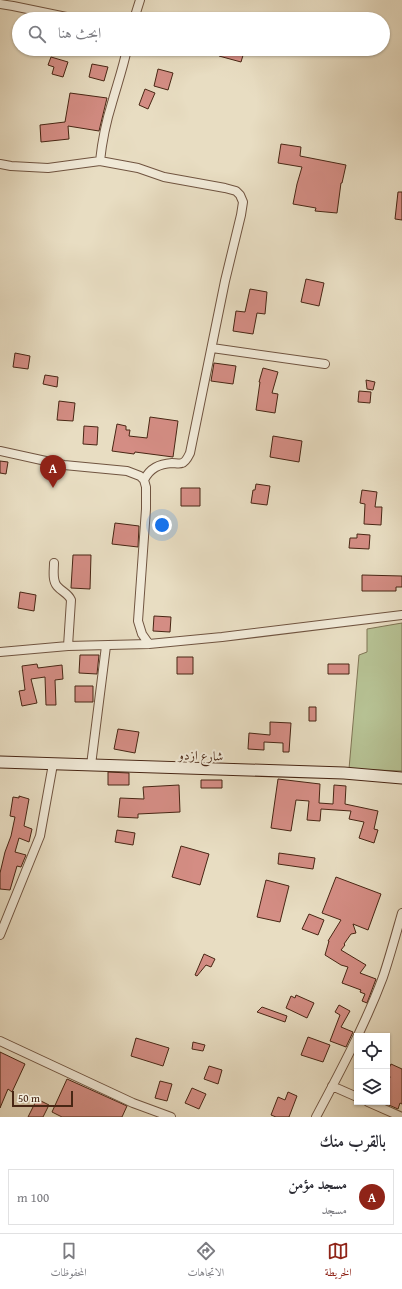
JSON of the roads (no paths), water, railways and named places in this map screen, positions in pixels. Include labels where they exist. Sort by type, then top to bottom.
[{"type":"street","points":[[136,12],[140,0]]},
{"type":"street","points":[[0,4],[45,12]]},
{"type":"street","points":[[100,161],[104,132],[126,56]]},
{"type":"street","points":[[0,164],[48,168],[100,161],[138,168],[164,177],[224,188],[236,191],[240,195],[243,202],[241,215],[225,281],[188,459],[182,463],[161,465],[154,468],[148,473],[144,480]]},
{"type":"street","points":[[212,348],[325,364]]},
{"type":"street","points":[[0,451],[64,465],[127,471],[140,476],[144,480],[146,487],[146,509],[138,621],[142,634],[150,644]]},
{"type":"street","points":[[54,563],[54,580],[57,586],[70,596],[71,600],[68,646]]},
{"type":"street","points":[[0,652],[68,646],[150,644],[266,632],[402,614]]},
{"type":"street","points":[[91,765],[106,646]]},
{"type":"street","name":"شارع ازدو","points":[[0,762],[344,774],[402,778]]},
{"type":"street","points":[[0,935],[40,836],[54,764]]},
{"type":"street","points":[[316,1117],[344,1065],[383,976],[402,913]]},
{"type":"street","points":[[0,1041],[133,1103],[171,1117]]},
{"type":"street","points":[[332,1086],[354,1096]]},
{"type":"street","points":[[375,1105],[402,1117]]},
{"type":"place","name":"مسجد مؤمن","points":[[53,488]]}]
